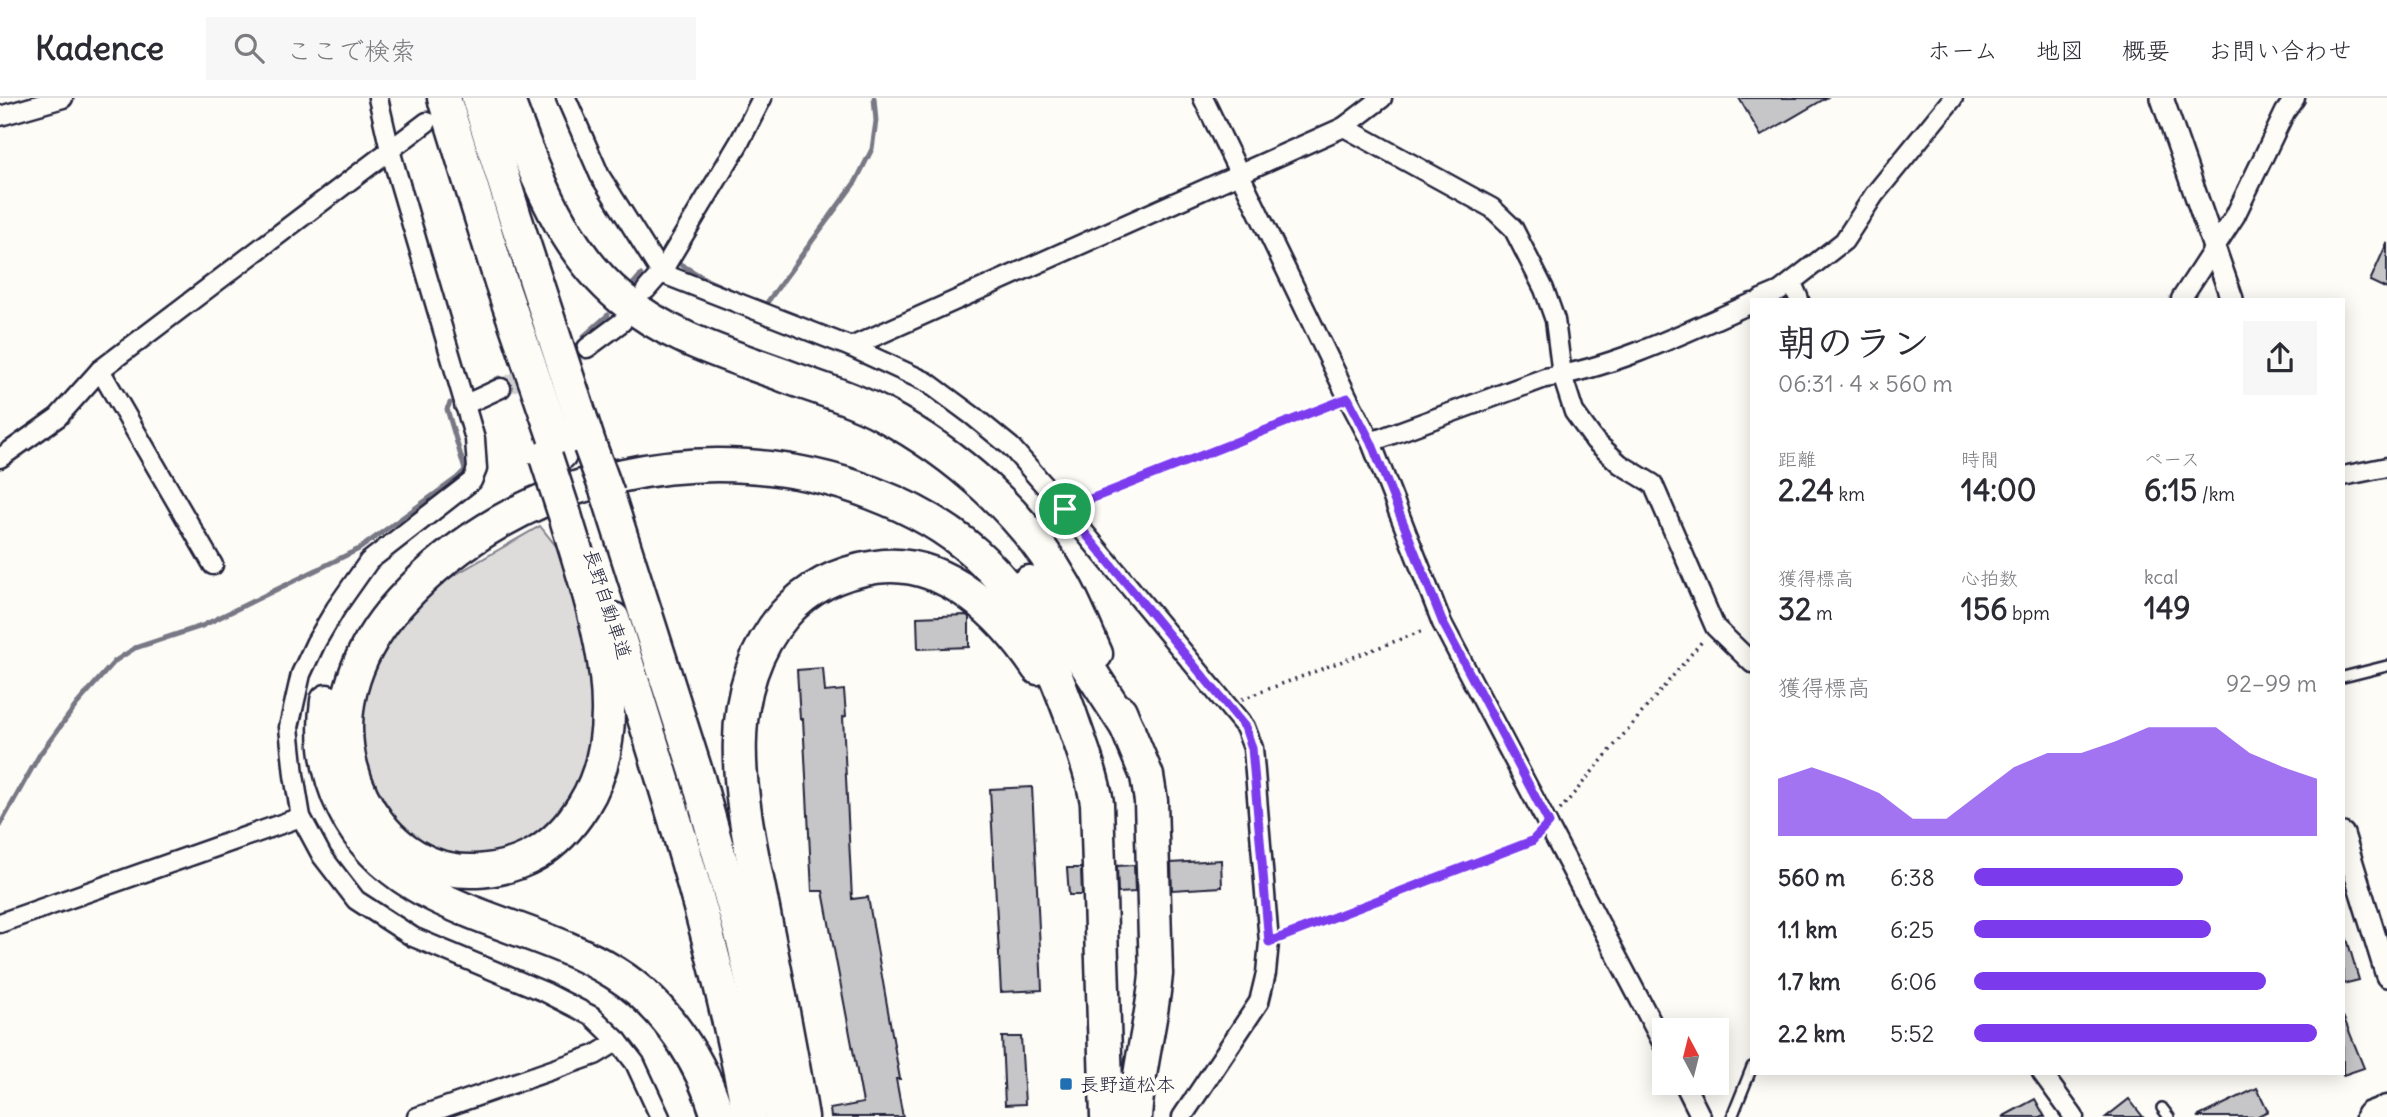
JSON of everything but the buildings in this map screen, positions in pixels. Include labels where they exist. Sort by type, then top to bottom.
[{"type":"highway","name":"長野自動車道","points":[[478,98],[698,778],[744,946],[781,1117]]},
{"type":"highway","points":[[507,98],[548,199],[564,229],[596,273],[621,298],[654,322],[687,340],[880,412],[918,434],[973,476],[1000,501],[1049,561],[1066,587],[1147,776],[1151,801],[1156,974],[1135,1117]]},
{"type":"highway","name":"長野自動車道","points":[[435,110],[462,159],[553,456],[695,886],[714,954],[749,1117]]},
{"type":"highway","points":[[718,1117],[694,1061],[675,1029],[649,1000],[617,974],[578,952],[472,914],[433,896],[400,876],[375,855],[353,827],[332,781],[324,744],[329,685],[340,653],[357,624],[376,596],[401,570],[438,538],[498,500],[580,465],[655,448],[699,446],[755,447],[817,456],[894,480],[957,513],[983,534],[1046,603],[1128,729]]},
{"type":"highway","points":[[571,512],[606,675],[606,734],[596,779],[588,799],[562,834],[530,858],[513,865],[472,871],[430,864],[410,853],[375,820],[354,778],[347,744],[347,709],[355,674],[370,640],[388,615],[422,579],[473,538],[540,500],[585,485],[661,468],[700,464],[745,465],[819,476],[885,498],[917,513],[974,552],[995,573],[1031,619],[1048,655],[1087,762],[1097,803],[1107,1117]]},
{"type":"highway","points":[[802,1117],[753,853],[740,765],[742,704],[759,650],[772,629],[789,609],[808,593],[829,580],[852,571],[880,566],[907,568],[934,575],[959,587],[982,603],[1021,642],[1054,695],[1087,762]]},
{"type":"highway","points":[[1092,1117],[1103,976]]},
{"type":"highway","points":[[2371,1117],[2387,1111]]},
{"type":"street","points":[[0,116],[64,98]]},
{"type":"street","points":[[378,98],[390,150],[475,439],[477,469],[472,481],[369,561],[316,642],[301,674],[289,727],[301,817],[322,856],[356,900],[413,937],[545,992],[592,1016],[618,1041],[635,1063],[660,1117]]},
{"type":"street","points":[[566,98],[600,176],[661,273],[851,347],[927,382],[973,416],[1011,447],[1245,727],[1252,748],[1269,942],[1266,973],[1259,1002],[1182,1117]]},
{"type":"street","points":[[646,290],[661,273],[739,144],[762,98]]},
{"type":"street","points":[[1203,98],[1371,442],[1443,623],[1652,1023]]},
{"type":"street","points":[[851,347],[1344,127],[1382,98]]},
{"type":"street","points":[[1763,298],[1780,291],[1795,291],[1844,241],[1874,195],[1953,98]]},
{"type":"street","points":[[2162,98],[2232,298]]},
{"type":"street","points":[[2181,298],[2235,216],[2285,112],[2295,98]]},
{"type":"street","points":[[0,458],[58,417],[100,370],[390,150],[435,110]]},
{"type":"street","points":[[1344,127],[1492,208],[1513,229],[1544,289],[1555,320],[1562,375],[1574,412],[1595,441],[1620,464],[1653,484],[1715,627],[1750,661]]},
{"type":"street","points":[[1371,442],[1545,378],[1562,375],[1671,339],[1750,304]]},
{"type":"street","points":[[587,348],[622,322]]},
{"type":"street","points":[[100,370],[214,565]]},
{"type":"street","points":[[464,405],[501,388]]},
{"type":"street","points":[[2345,476],[2387,467]]},
{"type":"street","points":[[0,923],[301,817]]},
{"type":"street","points":[[2345,840],[2387,976]]},
{"type":"street","points":[[417,1117],[595,1055],[618,1041]]},
{"type":"street","points":[[2043,1075],[2074,1117]]},
{"type":"street","points":[[1690,1096],[1701,1117]]},
{"type":"lane","points":[[2345,676],[2387,666]]},
{"type":"lane","points":[[1732,1117],[1750,1072]]},
{"type":"lane","points":[[2162,1108],[2169,1117]]},
{"type":"path","points":[[1065,509],[1348,398]]},
{"type":"path","points":[[1227,705],[1443,623]]},
{"type":"path","points":[[1269,942],[1532,841],[1715,627]]},
{"type":"shaded area","points":[[540,526],[560,551],[585,643],[595,697],[586,781],[538,840],[482,857],[430,848],[402,837],[354,754],[355,715],[383,645],[425,598],[446,580]]},
{"type":"waterway","points":[[748,298],[766,304],[856,181],[872,149],[876,121],[874,98]]},
{"type":"waterway","points":[[675,261],[734,292]]},
{"type":"waterway","points":[[633,284],[641,275]]},
{"type":"waterway","points":[[583,337],[608,315]]},
{"type":"waterway","points":[[483,387],[499,378]]},
{"type":"waterway","points":[[0,825],[40,754],[77,704],[115,661],[135,648],[202,626],[359,549],[457,478],[465,470],[447,409],[450,403]]},
{"type":"tunnel","points":[[501,388],[587,348]]},
{"type":"place","name":"長野道松本","points":[[1066,1084]]},
{"type":"route","points":[[1348,398],[1371,442],[1443,623],[1549,823],[1532,841],[1269,942],[1252,748],[1245,727],[1065,509],[1348,398]]}]
